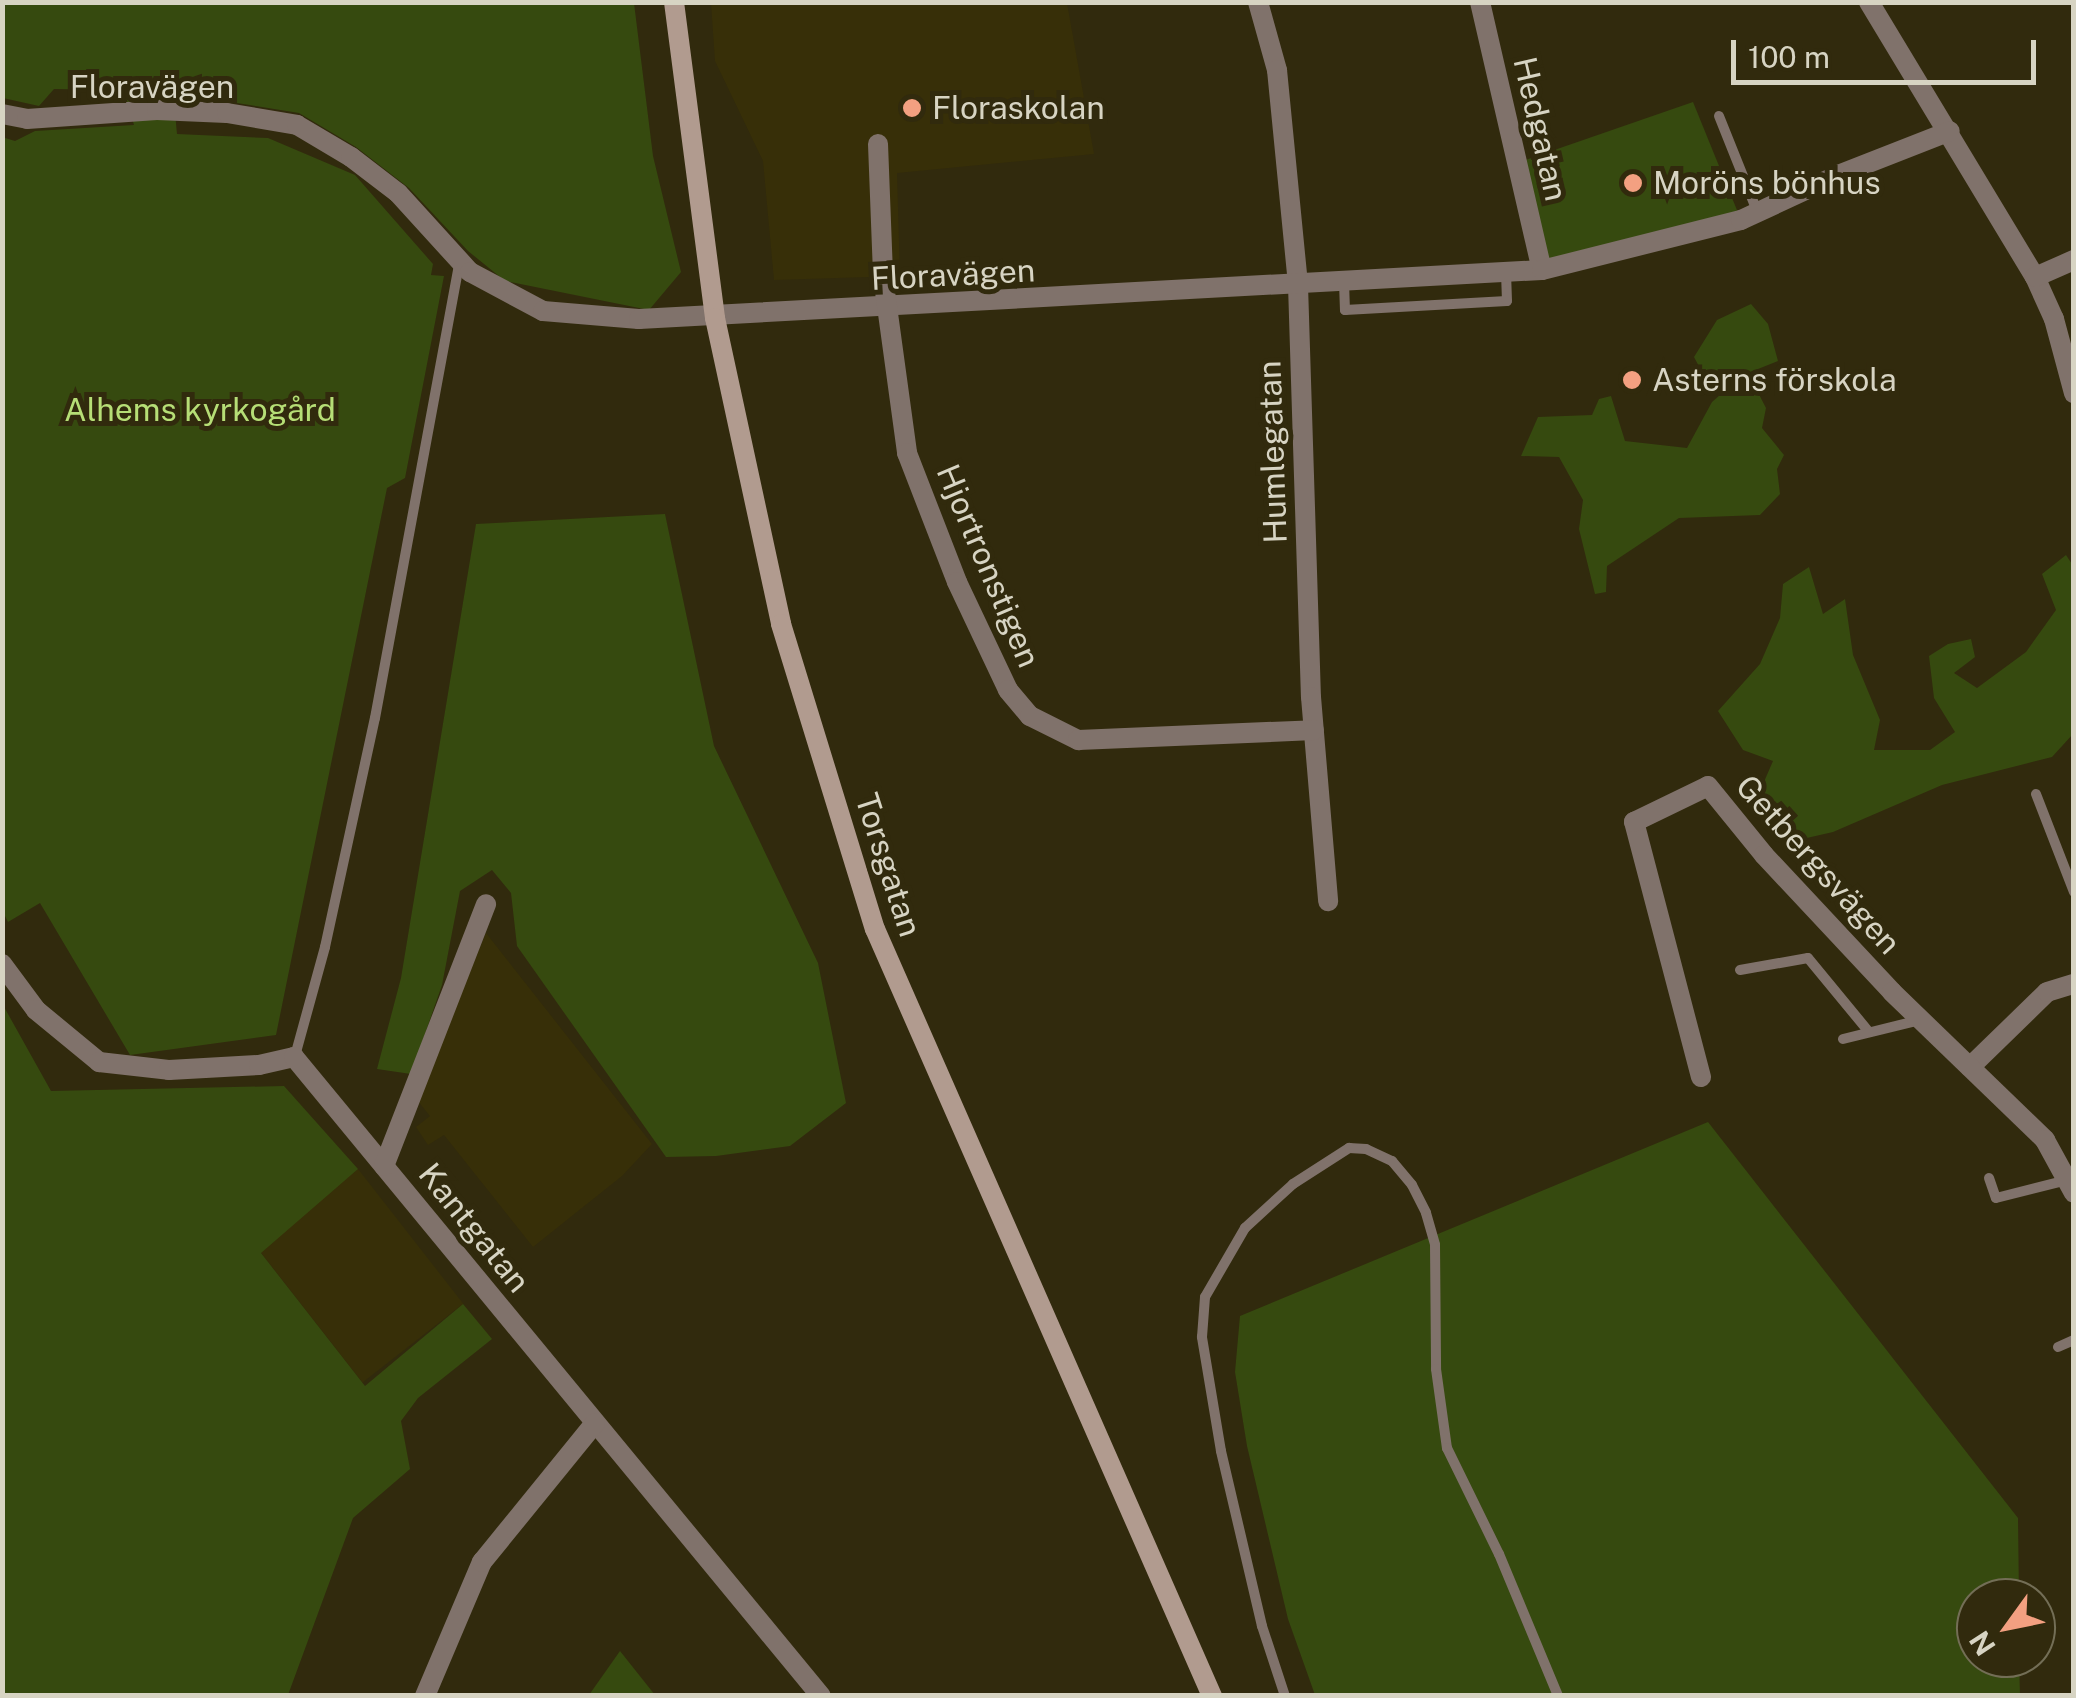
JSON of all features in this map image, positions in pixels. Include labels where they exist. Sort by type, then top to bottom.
[{"type":"main road","name":"Torsgatan","points":[[674,2],[714,318],[781,624],[875,928],[1212,1696]]},
{"type":"street","name":"Humlegatan","points":[[1258,2],[1277,70],[1298,285],[1314,730],[1328,901]]},
{"type":"street","name":"Hedgatan","points":[[1480,2],[1542,270]]},
{"type":"street","points":[[1869,2],[2035,276],[2054,319],[2074,393]]},
{"type":"street","name":"Floravägen","points":[[2,114],[26,119],[156,110],[209,112],[297,125],[351,157],[398,193],[470,272],[542,311],[640,319],[886,309],[1542,270],[1644,247],[1758,212],[1950,131]]},
{"type":"street","name":"Hjortronstigen","points":[[878,144],[886,309],[907,453],[964,597],[1008,690],[1030,716],[1078,740],[1314,730]]},
{"type":"street","points":[[2035,276],[2074,260]]},
{"type":"street","name":"Getbergsvägen","points":[[1701,1077],[1634,822],[1708,786],[1764,855],[1920,1020],[2045,1140],[2071,1186]]},
{"type":"street","points":[[384,1166],[486,904]]},
{"type":"street","points":[[2,964],[36,1010],[99,1062],[169,1070],[260,1065],[294,1057]]},
{"type":"street","points":[[1970,1067],[2047,992],[2074,984]]},
{"type":"street","name":"Kantgatan","points":[[294,1057],[715,1562],[821,1696]]},
{"type":"street","points":[[425,1696],[482,1562],[595,1422]]},
{"type":"lane","points":[[1719,116],[1758,212]]},
{"type":"lane","points":[[294,1057],[325,947],[375,718],[460,261]]},
{"type":"lane","points":[[1344,282],[1345,310],[1508,301],[1506,272]]},
{"type":"lane","points":[[2036,794],[2074,892]]},
{"type":"lane","points":[[1740,970],[1808,958],[1868,1032]]},
{"type":"lane","points":[[1844,1039],[1920,1020]]},
{"type":"lane","points":[[1286,1696],[1262,1626],[1220,1451],[1202,1336],[1205,1297],[1245,1228],[1293,1184],[1349,1148],[1366,1149],[1392,1161],[1412,1185],[1426,1213],[1436,1245],[1436,1369],[1447,1448],[1499,1554],[1558,1696]]},
{"type":"lane","points":[[1989,1178],[1996,1198],[2071,1186]]},
{"type":"lane","points":[[2058,1347],[2074,1340]]},
{"type":"shaded area","name":"Floraskolan","points":[[711,3],[1067,3],[1094,154],[897,173],[900,276],[774,280],[763,161],[715,61]]},
{"type":"shaded area","points":[[486,933],[652,1144],[622,1176],[533,1247],[444,1135],[428,1145],[416,1127],[430,1116],[417,1100]]},
{"type":"shaded area","points":[[358,1169],[463,1304],[362,1383],[257,1248]]},
{"type":"green space","name":"Alhems kyrkogård","points":[[3,3],[634,3],[653,156],[681,272],[649,310],[505,281],[468,251],[409,188],[356,147],[299,113],[218,100],[174,102],[177,134],[268,138],[355,175],[433,264],[431,275],[444,276],[405,478],[387,488],[276,1035],[130,1055],[40,903],[8,922],[3,912],[2,137],[15,141],[35,131],[134,125],[124,90],[54,89],[39,106],[3,98]]},
{"type":"green space","points":[[1693,102],[1741,220],[1542,270],[1517,163]]},
{"type":"green space","points":[[1751,304],[1768,324],[1778,361],[1748,373],[1766,408],[1762,428],[1784,455],[1777,469],[1780,494],[1760,515],[1679,518],[1607,566],[1606,592],[1595,594],[1579,529],[1583,500],[1559,457],[1521,456],[1538,417],[1592,415],[1599,399],[1611,396],[1625,441],[1687,448],[1712,402],[1736,381],[1729,370],[1703,374],[1694,357],[1717,320]]},
{"type":"green space","points":[[665,514],[714,746],[818,963],[846,1103],[790,1146],[716,1156],[666,1157],[517,946],[511,893],[492,870],[460,891],[442,985],[411,1074],[377,1069],[401,978],[476,524]]},
{"type":"green space","points":[[2066,555],[2074,567],[2073,734],[2052,757],[1942,785],[1833,832],[1798,840],[1760,791],[1773,761],[1743,750],[1718,711],[1760,664],[1780,618],[1783,584],[1809,567],[1823,614],[1845,599],[1853,655],[1880,720],[1874,750],[1930,750],[1955,732],[1934,698],[1929,656],[1948,644],[1971,639],[1975,657],[1954,673],[1977,688],[2026,652],[2056,610],[2042,574]]},
{"type":"green space","points":[[3,1005],[51,1091],[284,1086],[358,1169],[261,1253],[365,1386],[463,1304],[492,1339],[418,1398],[401,1421],[410,1469],[353,1518],[288,1695],[3,1695]]},
{"type":"green space","points":[[1708,1122],[2018,1518],[2019,1578],[1956,1578],[1956,1678],[2020,1678],[2020,1695],[1315,1695],[1288,1619],[1247,1446],[1235,1372],[1240,1316]]},
{"type":"green space","points":[[620,1651],[655,1695],[589,1695]]},
{"type":"place","name":"Floraskolan","points":[[912,108]]},
{"type":"place","name":"Moröns bönhus","points":[[1633,183]]},
{"type":"place","name":"Asterns förskola","points":[[1632,380]]}]
